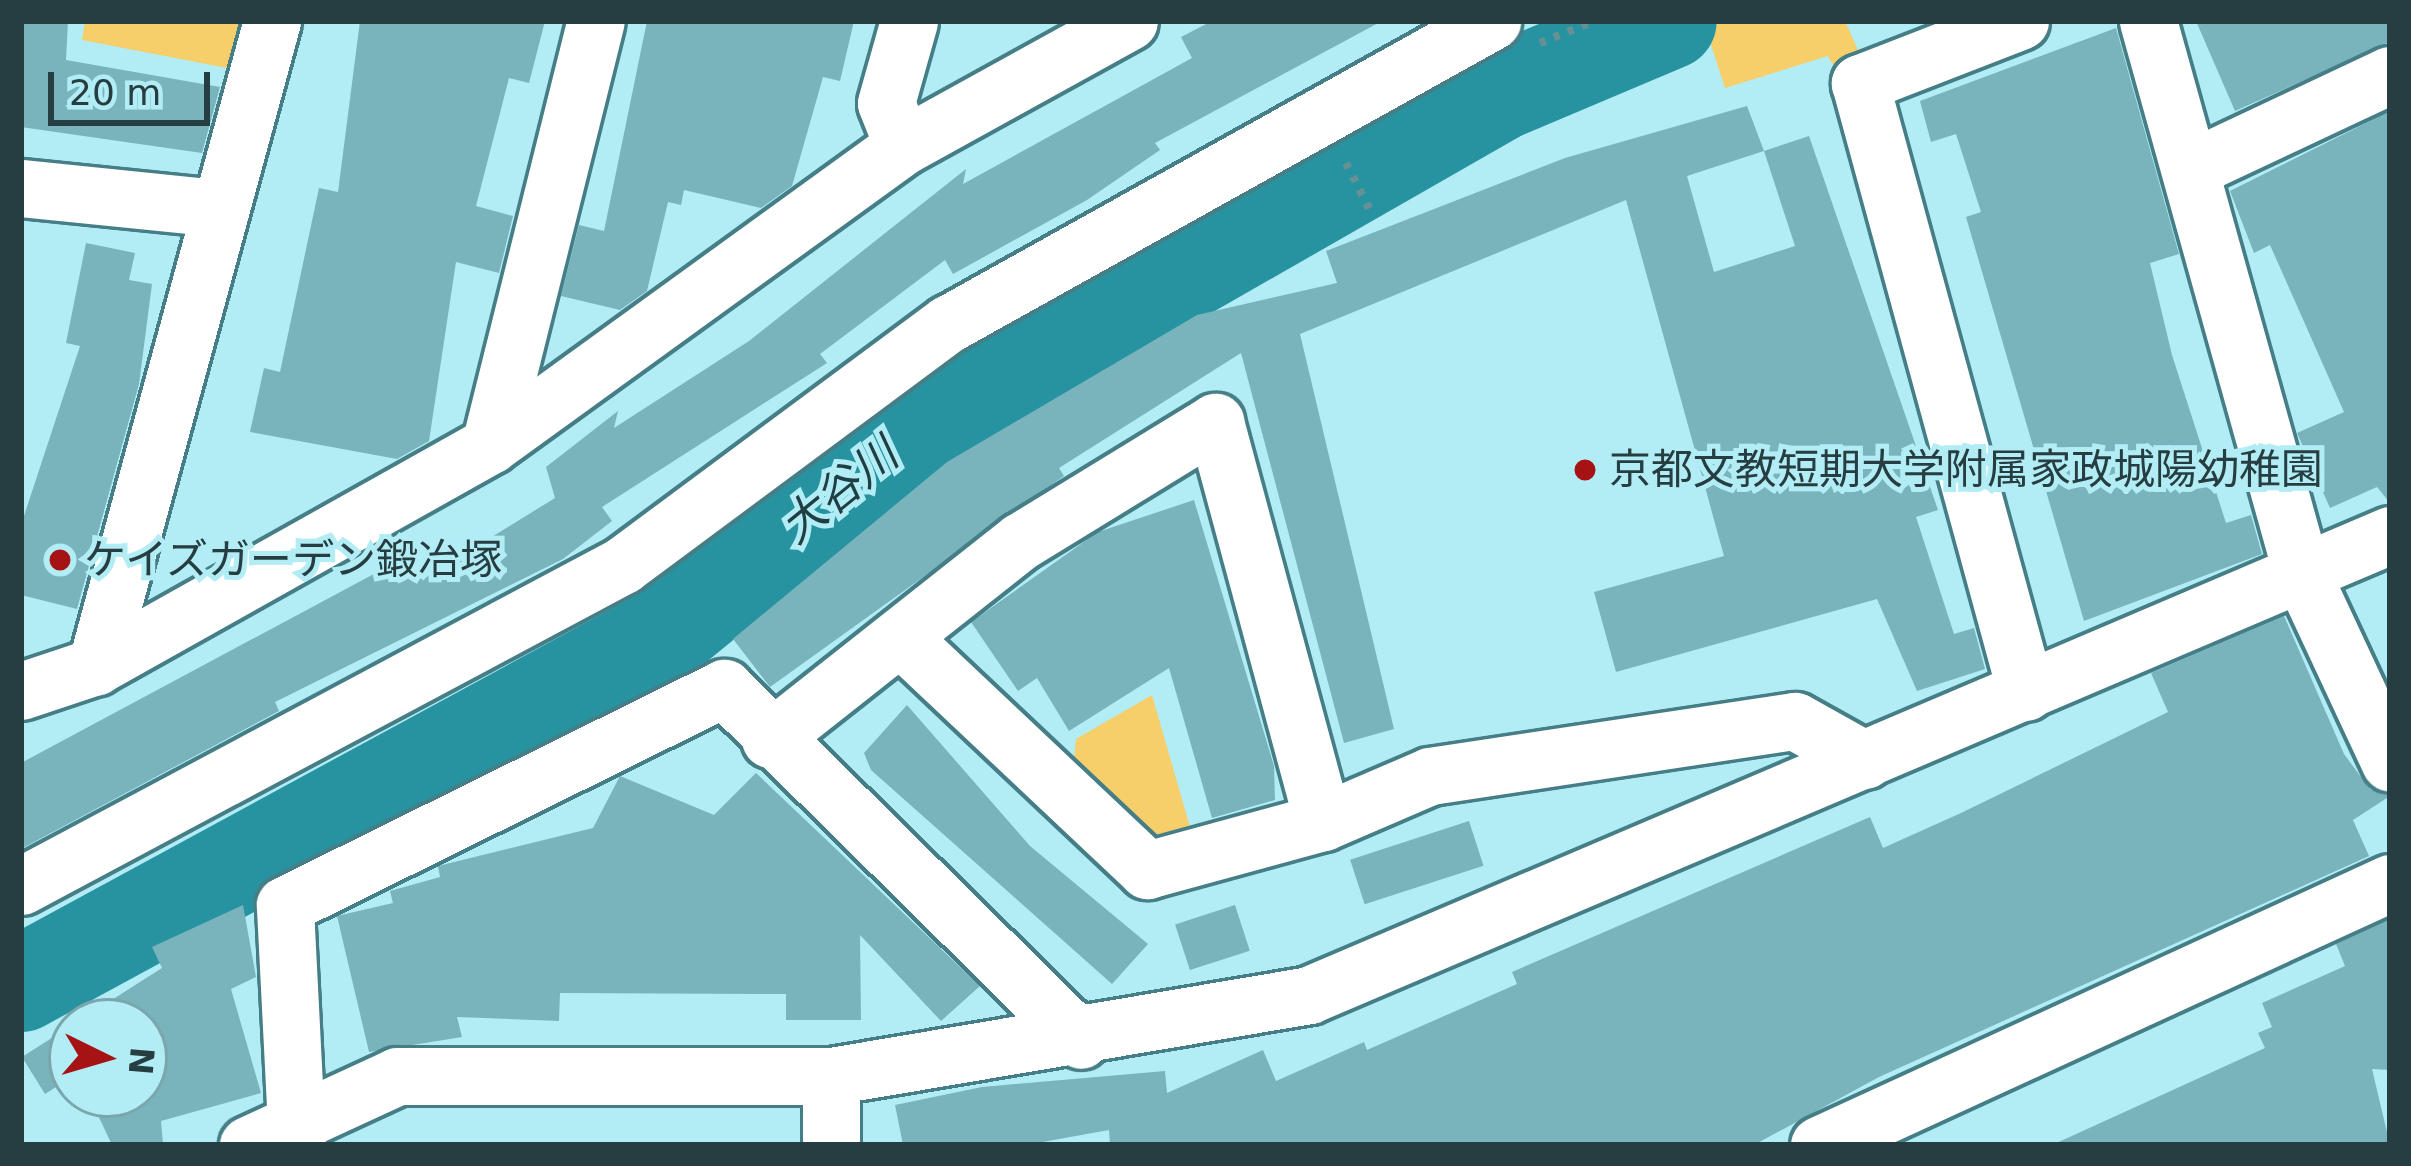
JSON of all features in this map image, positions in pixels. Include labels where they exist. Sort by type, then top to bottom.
[{"type":"street","points":[[96,665],[272,21]]},
{"type":"street","points":[[490,445],[596,21]]},
{"type":"street","points":[[903,146],[886,103],[909,21]]},
{"type":"street","points":[[21,691],[96,665],[490,445],[903,146],[1129,21]]},
{"type":"street","points":[[2020,21],[1860,83],[2026,692]]},
{"type":"street","points":[[2148,21],[2302,574],[2390,763]]},
{"type":"street","points":[[21,886],[623,565],[948,324],[1515,32]]},
{"type":"street","points":[[2190,169],[2390,76]]},
{"type":"street","points":[[21,188],[219,208]]},
{"type":"street","points":[[770,739],[1022,541],[1214,422],[1323,822]]},
{"type":"street","points":[[1081,1040],[770,739],[724,688],[285,905],[280,1136],[397,1076],[831,1076],[1081,1040],[1309,995],[2390,536]]},
{"type":"street","points":[[900,637],[1147,870],[1323,822],[1430,776],[1795,721],[1865,760]]},
{"type":"street","points":[[1819,1145],[2390,883]]},
{"type":"street","points":[[830,1145],[831,1076]]},
{"type":"path","points":[[1515,32],[1594,21]]},
{"type":"path","points":[[1340,151],[1373,215]]},
{"type":"shaded area","points":[[85,21],[241,21],[227,68],[82,40]]},
{"type":"shaded area","points":[[1727,21],[1845,21],[1862,59],[1836,70],[1828,56],[1725,88],[1706,29]]},
{"type":"shaded area","points":[[1152,695],[1192,834],[1168,840],[1131,834],[1072,778],[1076,739]]},
{"type":"building","points":[[21,21],[68,21],[66,60],[220,87],[202,153],[21,127]]},
{"type":"building","points":[[360,21],[545,21],[529,83],[509,78],[476,206],[513,216],[499,273],[456,262],[429,441],[397,459],[250,432],[264,368],[280,372],[319,188],[338,192]]},
{"type":"building","points":[[647,21],[854,21],[840,81],[823,77],[792,186],[761,208],[684,190],[681,205],[668,202],[647,291],[620,310],[561,296],[579,225],[604,231]]},
{"type":"building","points":[[1212,21],[1382,21],[1155,143],[1160,150],[1087,200],[953,274],[945,260],[820,354],[827,363],[602,507],[612,521],[563,559],[275,702],[279,711],[21,849],[21,763],[413,553],[425,578],[555,498],[546,467],[618,411],[614,428],[749,341],[966,169],[963,184],[1192,58],[1181,37]]},
{"type":"building","points":[[2196,21],[2390,21],[2390,42],[2235,111]]},
{"type":"building","points":[[2116,28],[2179,254],[2150,263],[2172,355],[2226,523],[2251,515],[2262,554],[2084,621],[1966,217],[1981,212],[1956,134],[1931,142],[1920,101]]},
{"type":"building","points":[[1747,106],[1764,151],[1809,136],[1938,510],[1916,517],[1954,634],[1974,628],[1985,669],[1917,691],[1877,599],[1616,672],[1594,592],[1724,556],[1626,200],[1300,334],[1394,729],[1344,743],[1241,353],[1059,468],[1064,476],[770,687],[733,639],[947,462],[1197,315],[1337,283],[1326,251],[1565,158]],"holes":[[[1764,151],[1795,246],[1714,272],[1687,176]]]},
{"type":"building","points":[[2390,111],[2390,503],[2377,487],[2330,508],[2297,433],[2344,412],[2270,245],[2254,253],[2230,191]]},
{"type":"building","points":[[86,243],[135,253],[129,280],[152,284],[139,384],[77,609],[21,595],[21,525],[80,346],[66,343]]},
{"type":"building","points":[[1194,500],[1274,766],[1275,800],[1212,818],[1169,668],[1069,731],[1037,678],[1018,691],[971,622],[1098,532]]},
{"type":"building","points":[[2284,616],[2344,754],[2370,789],[2390,796],[2353,820],[2369,856],[1879,1077],[1754,1145],[1110,1145],[1109,1130],[1026,1145],[903,1145],[895,1105],[982,1087],[1165,1071],[1167,1093],[1263,1050],[1276,1081],[1364,1042],[1367,1050],[1517,984],[1512,972],[1870,817],[1883,848],[1961,813],[2168,712],[2151,673]]},
{"type":"building","points":[[907,705],[1030,846],[1148,944],[1112,984],[871,770],[864,753]]},
{"type":"building","points":[[756,773],[980,986],[941,1021],[860,935],[861,1020],[786,1020],[786,994],[560,993],[559,1021],[457,1017],[462,1037],[369,1052],[337,916],[393,903],[390,891],[440,877],[438,866],[593,828],[620,776],[714,815]]},
{"type":"building","points":[[1469,821],[1484,866],[1365,904],[1350,860]]},
{"type":"building","points":[[243,905],[256,977],[231,989],[261,1093],[161,1121],[163,1145],[112,1145],[99,1118],[168,1118],[168,998],[115,998],[162,968],[152,947]]},
{"type":"building","points":[[1235,905],[1250,951],[1190,970],[1175,924]]},
{"type":"building","points":[[2390,919],[2390,1070],[2372,1069],[2390,1145],[2052,1145],[2265,1048],[2258,1033],[2272,1027],[2262,1003],[2345,966],[2336,944]]},
{"type":"building","points":[[48,1040],[48,1092],[45,1094],[22,1057]]},
{"type":"waterway","name":"大谷川","points":[[21,984],[665,634],[921,424],[1501,92],[1669,21]]},
{"type":"place","name":"京都文教短期大学附属家政城陽幼稚園","points":[[1585,470]]},
{"type":"place","name":"ケイズガーデン鍛冶塚","points":[[60,560]]}]
